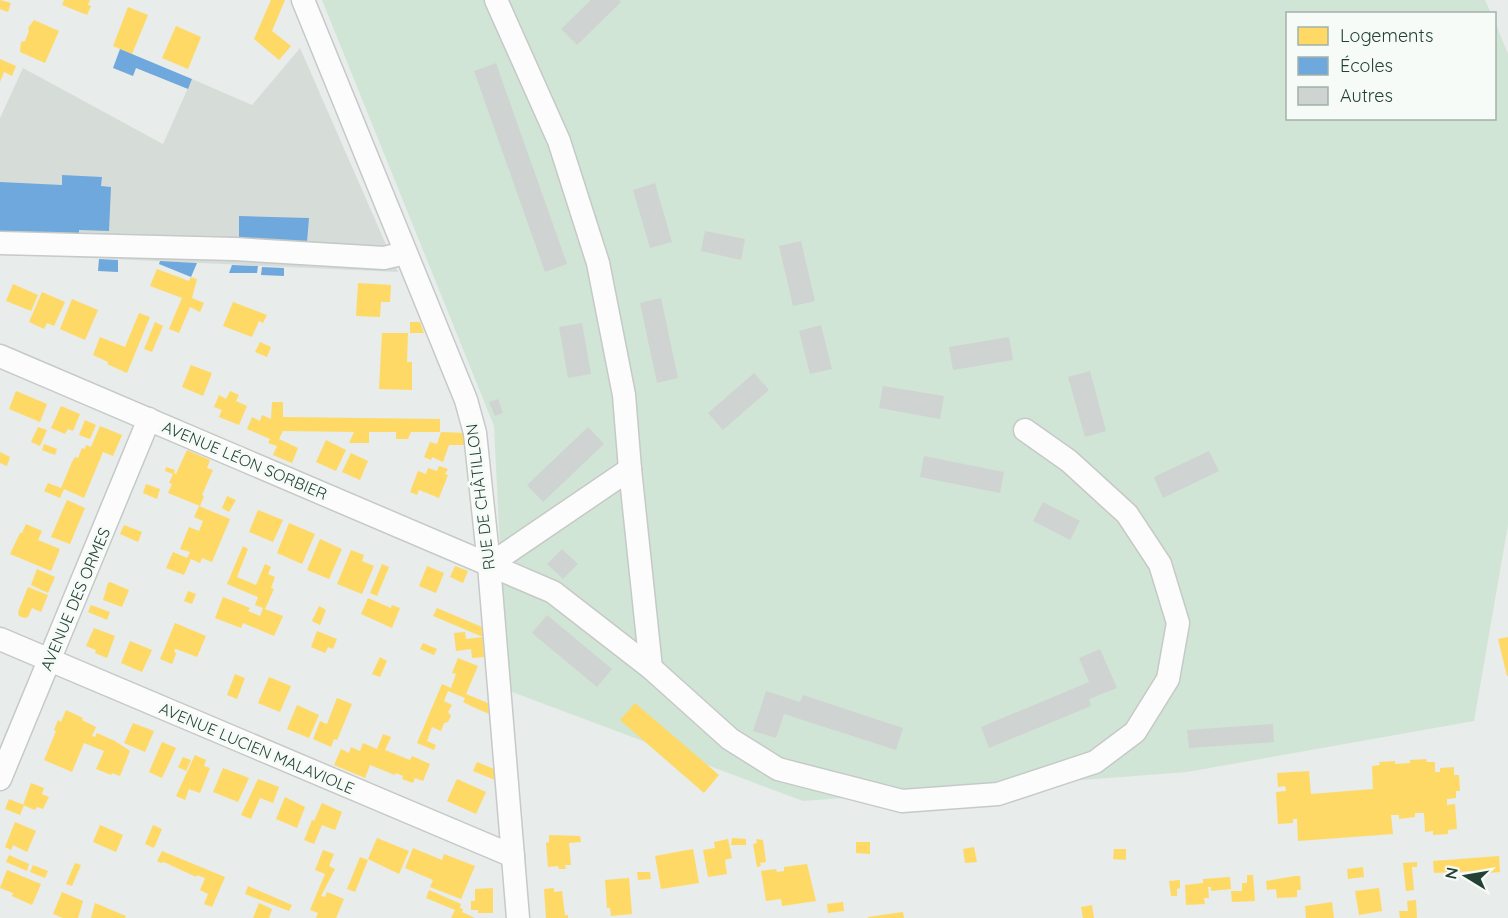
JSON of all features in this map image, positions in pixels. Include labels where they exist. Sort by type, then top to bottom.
[{"type":"street","name":"RUE DE CHÂTILLON","points":[[303,0],[465,400],[475,433],[489,565],[518,918]]},
{"type":"street","points":[[496,0],[559,141],[598,263],[624,395],[651,668]]},
{"type":"street","points":[[0,243],[235,249],[384,258],[405,253]]},
{"type":"street","name":"AVENUE LÉON SORBIER","points":[[0,356],[554,592],[651,668],[730,739],[778,769],[902,801],[998,794],[1095,762],[1135,732],[1168,679],[1178,623],[1160,564],[1127,514],[1069,462],[1024,430]]},
{"type":"street","name":"AVENUE DES ORMES","points":[[0,779],[149,419]]},
{"type":"street","points":[[489,565],[630,470]]},
{"type":"street","name":"AVENUE LUCIEN MALAVIOLE","points":[[0,639],[513,856]]},
{"type":"shaded area","points":[[300,48],[398,272],[0,254],[0,118],[23,68],[163,144],[192,79],[252,105]]},
{"type":"green space","points":[[322,0],[1485,0],[1491,12],[1286,12],[1286,120],[1496,120],[1496,24],[1508,54],[1508,525],[1474,721],[1187,772],[803,801],[507,690],[494,426]]},
{"type":"building: Logements","points":[[0,0],[11,3],[8,12],[0,9]]},
{"type":"building: Logements","points":[[64,0],[90,0],[88,5],[91,6],[87,15],[62,5]]},
{"type":"building: Logements","points":[[271,0],[285,0],[272,31],[291,46],[279,60],[254,39]]},
{"type":"building: Logements","points":[[128,7],[148,15],[132,54],[113,46]]},
{"type":"building: Logements","points":[[34,20],[59,31],[45,63],[20,52],[21,42],[25,41],[28,28]]},
{"type":"building: Logements","points":[[176,26],[201,37],[188,69],[162,58]]},
{"type":"building: Logements","points":[[0,59],[16,66],[12,76],[4,72],[0,82]]},
{"type":"building: Logements","points":[[157,269],[189,281],[191,277],[197,279],[192,298],[204,303],[200,312],[190,307],[179,333],[169,329],[182,298],[150,286]]},
{"type":"building: Logements","points":[[358,283],[391,285],[390,302],[381,302],[380,317],[356,316]]},
{"type":"building: Logements","points":[[13,284],[38,295],[31,311],[6,301]]},
{"type":"building: Logements","points":[[42,292],[65,302],[54,326],[47,323],[44,329],[29,322]]},
{"type":"building: Logements","points":[[72,299],[98,310],[85,340],[60,329]]},
{"type":"building: Logements","points":[[233,302],[267,315],[263,323],[259,321],[252,337],[223,326]]},
{"type":"building: Logements","points":[[139,313],[150,317],[127,373],[93,355],[100,337],[125,347]]},
{"type":"building: Logements","points":[[155,322],[163,326],[152,352],[144,349]]},
{"type":"building: Logements","points":[[410,322],[420,322],[424,333],[410,333]]},
{"type":"building: Logements","points":[[382,333],[408,333],[407,362],[412,362],[412,390],[379,389]]},
{"type":"building: Logements","points":[[260,342],[271,347],[267,357],[255,352]]},
{"type":"building: Logements","points":[[191,365],[212,373],[203,396],[182,387]]},
{"type":"building: Logements","points":[[16,391],[47,404],[40,422],[9,409]]},
{"type":"building: Logements","points":[[230,391],[239,395],[236,401],[247,406],[239,425],[219,417],[222,410],[214,407],[219,395],[226,399]]},
{"type":"building: Logements","points":[[272,402],[283,402],[283,417],[440,419],[440,432],[411,432],[408,439],[396,439],[396,432],[369,432],[369,443],[349,443],[354,432],[283,431],[279,439],[298,448],[292,463],[273,455],[277,446],[268,443],[270,439],[247,429],[252,417],[260,421],[262,415],[271,419]]},
{"type":"building: Logements","points":[[61,406],[80,414],[73,431],[68,429],[65,434],[51,428]]},
{"type":"building: Logements","points":[[85,420],[96,425],[90,439],[79,435]]},
{"type":"building: Logements","points":[[100,426],[122,435],[113,456],[103,452],[84,498],[64,489],[60,498],[44,491],[48,483],[61,488],[75,457],[78,458],[82,448],[85,449],[86,445],[91,447]]},
{"type":"building: Logements","points":[[38,427],[47,430],[40,446],[31,442]]},
{"type":"building: Logements","points":[[441,432],[465,433],[466,445],[449,445],[443,462],[432,457],[431,460],[424,457],[430,442],[437,444]]},
{"type":"building: Logements","points":[[326,440],[346,450],[336,471],[316,462]]},
{"type":"building: Logements","points":[[44,444],[57,449],[55,455],[42,450]]},
{"type":"building: Logements","points":[[187,450],[210,460],[207,468],[213,470],[202,495],[204,496],[200,506],[168,493],[173,474],[165,471],[166,467],[175,470],[176,474]]},
{"type":"building: Logements","points":[[0,452],[10,457],[7,466],[0,463]]},
{"type":"building: Logements","points":[[351,453],[368,461],[360,480],[342,472]]},
{"type":"building: Logements","points":[[439,466],[448,469],[445,474],[448,475],[439,498],[419,490],[417,495],[410,492],[418,471],[426,474],[428,468],[437,471]]},
{"type":"building: Logements","points":[[146,484],[160,489],[157,499],[143,493]]},
{"type":"building: Logements","points":[[227,496],[236,500],[229,512],[222,508]]},
{"type":"building: Logements","points":[[67,500],[85,508],[70,544],[51,537]]},
{"type":"building: Logements","points":[[199,506],[230,519],[212,562],[202,558],[200,563],[191,559],[184,575],[166,568],[173,552],[187,558],[190,552],[180,549],[189,527],[199,531],[203,521],[194,517]]},
{"type":"building: Logements","points":[[258,510],[283,520],[273,542],[249,532]]},
{"type":"building: Logements","points":[[289,523],[315,534],[302,564],[277,553]]},
{"type":"building: Logements","points":[[26,524],[42,531],[38,540],[60,549],[51,571],[10,554]]},
{"type":"building: Logements","points":[[124,525],[142,532],[138,542],[120,534]]},
{"type":"building: Logements","points":[[320,539],[342,549],[329,579],[307,570]]},
{"type":"building: Logements","points":[[243,546],[248,549],[237,577],[256,585],[265,564],[271,567],[268,574],[275,577],[271,588],[274,589],[265,609],[283,616],[274,636],[243,623],[241,628],[215,618],[223,597],[250,608],[248,611],[260,616],[263,608],[255,605],[258,597],[227,584]]},
{"type":"building: Logements","points":[[351,550],[364,555],[362,561],[374,566],[362,594],[337,584]]},
{"type":"building: Logements","points":[[382,564],[389,567],[377,596],[370,593]]},
{"type":"building: Logements","points":[[427,566],[444,573],[436,593],[419,586]]},
{"type":"building: Logements","points":[[455,566],[468,571],[463,583],[450,577]]},
{"type":"building: Logements","points":[[37,569],[55,577],[48,593],[31,585]]},
{"type":"building: Logements","points":[[110,582],[129,590],[122,607],[103,600]]},
{"type":"building: Logements","points":[[28,587],[48,595],[41,612],[32,608],[28,617],[24,618],[19,616],[18,612]]},
{"type":"building: Logements","points":[[188,591],[196,594],[192,604],[184,601]]},
{"type":"building: Logements","points":[[368,598],[391,608],[392,605],[400,608],[392,628],[361,614]]},
{"type":"building: Logements","points":[[91,605],[110,612],[107,620],[88,612]]},
{"type":"building: Logements","points":[[319,606],[326,610],[320,625],[312,621]]},
{"type":"building: Logements","points":[[437,608],[482,627],[483,637],[433,616]]},
{"type":"building: Logements","points":[[175,623],[206,636],[197,657],[176,649],[172,664],[160,659]]},
{"type":"building: Logements","points":[[94,628],[115,636],[107,658],[86,646]]},
{"type":"building: Logements","points":[[317,631],[337,639],[333,649],[328,647],[325,653],[311,647]]},
{"type":"building: Logements","points":[[465,632],[466,639],[483,637],[484,657],[472,658],[471,649],[456,651],[454,633]]},
{"type":"building: Logements","points":[[1508,637],[1508,676],[1507,676],[1498,639]]},
{"type":"building: Logements","points":[[130,641],[152,650],[142,672],[121,663]]},
{"type":"building: Logements","points":[[423,643],[437,649],[434,655],[420,649]]},
{"type":"building: Logements","points":[[380,657],[387,661],[380,677],[372,674]]},
{"type":"building: Logements","points":[[458,658],[478,666],[466,694],[488,703],[489,714],[463,702],[465,698],[448,691],[444,701],[452,705],[448,712],[451,716],[448,722],[444,723],[441,731],[432,727],[427,741],[436,745],[434,750],[417,743],[442,684],[451,688],[456,674],[452,673]]},
{"type":"building: Logements","points":[[235,674],[245,678],[237,699],[227,695]]},
{"type":"building: Logements","points":[[269,677],[291,686],[280,712],[258,703]]},
{"type":"building: Logements","points":[[337,698],[352,704],[337,740],[334,739],[331,747],[313,739],[320,721],[327,724]]},
{"type":"building: Logements","points":[[635,703],[719,775],[704,793],[620,720]]},
{"type":"building: Logements","points":[[297,705],[319,715],[309,738],[287,729]]},
{"type":"building: Logements","points":[[66,710],[96,727],[92,736],[95,737],[97,733],[130,751],[120,776],[96,769],[104,751],[84,743],[72,772],[44,760],[58,720],[61,722]]},
{"type":"building: Logements","points":[[133,723],[154,731],[145,752],[124,743]]},
{"type":"building: Logements","points":[[383,734],[391,737],[385,750],[410,760],[412,756],[430,764],[423,781],[415,778],[413,783],[402,779],[403,776],[396,773],[395,775],[370,765],[365,778],[334,765],[341,749],[349,753],[351,747],[360,751],[363,743],[377,749]]},
{"type":"building: Logements","points":[[162,742],[176,748],[162,778],[149,772]]},
{"type":"building: Logements","points":[[195,755],[206,760],[204,766],[210,768],[200,793],[189,789],[185,800],[176,796]]},
{"type":"building: Logements","points":[[183,757],[191,760],[186,771],[178,767]]},
{"type":"building: Logements","points":[[1426,759],[1427,762],[1435,762],[1435,772],[1440,772],[1440,768],[1454,767],[1454,775],[1459,775],[1460,791],[1456,791],[1456,798],[1447,799],[1447,805],[1455,804],[1457,829],[1448,830],[1448,834],[1433,835],[1433,831],[1425,832],[1424,813],[1415,813],[1415,817],[1399,819],[1399,815],[1391,815],[1393,834],[1298,841],[1297,819],[1293,819],[1293,823],[1278,824],[1276,792],[1286,791],[1285,786],[1278,787],[1277,773],[1309,771],[1311,794],[1373,789],[1372,766],[1380,765],[1379,762],[1395,761],[1395,764]]},
{"type":"building: Logements","points":[[477,762],[494,769],[495,780],[473,771]]},
{"type":"building: Logements","points":[[223,768],[249,778],[238,802],[213,792]]},
{"type":"building: Logements","points":[[258,779],[279,787],[273,803],[260,798],[251,819],[241,815]]},
{"type":"building: Logements","points":[[457,779],[486,792],[476,814],[447,801]]},
{"type":"building: Logements","points":[[31,783],[44,788],[42,794],[49,797],[43,809],[37,807],[35,810],[23,805]]},
{"type":"building: Logements","points":[[285,797],[305,807],[297,828],[276,819]]},
{"type":"building: Logements","points":[[9,799],[24,805],[20,815],[5,809]]},
{"type":"building: Logements","points":[[322,803],[342,812],[335,830],[322,825],[314,844],[304,840]]},
{"type":"building: Logements","points":[[15,822],[36,831],[27,852],[13,845],[11,850],[5,847]]},
{"type":"building: Logements","points":[[100,825],[123,835],[116,852],[93,842]]},
{"type":"building: Logements","points":[[153,825],[162,829],[154,848],[145,844]]},
{"type":"building: Logements","points":[[549,835],[580,836],[581,842],[569,843],[571,865],[565,865],[566,869],[559,869],[558,866],[548,867],[546,843],[549,842]]},
{"type":"building: Logements","points":[[377,838],[409,851],[399,874],[368,859]]},
{"type":"building: Logements","points":[[732,838],[746,839],[746,845],[731,845]]},
{"type":"building: Logements","points":[[728,839],[732,858],[725,860],[727,874],[708,877],[703,850],[715,848],[714,842]]},
{"type":"building: Logements","points":[[756,839],[763,840],[766,862],[760,863],[761,866],[757,867],[753,844],[757,843]]},
{"type":"building: Logements","points":[[856,842],[870,842],[870,854],[856,853]]},
{"type":"building: Logements","points":[[974,847],[977,862],[965,863],[963,849]]},
{"type":"building: Logements","points":[[413,848],[442,860],[444,854],[475,866],[461,899],[430,887],[433,880],[405,868]]},
{"type":"building: Logements","points":[[693,849],[699,883],[661,889],[655,856]]},
{"type":"building: Logements","points":[[1114,849],[1126,849],[1126,860],[1113,859]]},
{"type":"building: Logements","points":[[323,850],[334,854],[329,866],[335,869],[321,896],[325,897],[327,892],[344,899],[336,918],[316,918],[318,913],[310,910],[325,874],[315,870]]},
{"type":"building: Logements","points":[[162,851],[225,877],[212,907],[204,904],[208,894],[200,890],[205,878],[197,875],[196,877],[157,861]]},
{"type":"building: Logements","points":[[9,855],[29,864],[27,871],[6,862]]},
{"type":"building: Logements","points":[[1499,856],[1500,872],[1434,873],[1433,861]]},
{"type":"building: Logements","points":[[360,857],[368,860],[355,892],[347,889]]},
{"type":"building: Logements","points":[[1417,862],[1417,867],[1412,867],[1414,890],[1406,891],[1403,863]]},
{"type":"building: Logements","points":[[75,863],[81,865],[72,886],[66,884]]},
{"type":"building: Logements","points":[[807,864],[816,901],[782,906],[781,899],[766,901],[761,871],[776,869],[777,872],[784,871],[784,867]]},
{"type":"building: Logements","points":[[33,865],[48,871],[45,878],[30,872]]},
{"type":"building: Logements","points":[[1363,867],[1364,877],[1348,879],[1347,869]]},
{"type":"building: Logements","points":[[7,870],[41,884],[32,905],[0,888]]},
{"type":"building: Logements","points":[[637,872],[650,872],[651,879],[638,880]]},
{"type":"building: Logements","points":[[1247,875],[1253,875],[1255,901],[1232,902],[1231,891],[1242,891],[1242,883],[1247,883]]},
{"type":"building: Logements","points":[[1300,876],[1301,890],[1297,890],[1297,897],[1277,898],[1276,889],[1267,890],[1266,881]]},
{"type":"building: Logements","points":[[1230,877],[1231,889],[1211,891],[1211,887],[1208,887],[1209,898],[1204,898],[1205,904],[1186,905],[1185,885],[1203,883],[1203,879]]},
{"type":"building: Logements","points":[[629,878],[632,914],[611,916],[610,908],[607,908],[605,880]]},
{"type":"building: Logements","points":[[1180,880],[1177,896],[1171,896],[1169,881]]},
{"type":"building: Logements","points":[[248,886],[292,905],[289,911],[245,894]]},
{"type":"building: Logements","points":[[493,888],[493,913],[478,913],[478,910],[471,910],[471,901],[475,901],[475,889]]},
{"type":"building: Logements","points":[[554,888],[554,892],[562,891],[565,915],[568,915],[568,918],[546,918],[544,889]]},
{"type":"building: Logements","points":[[1379,888],[1382,911],[1359,915],[1355,891]]},
{"type":"building: Logements","points":[[429,890],[461,904],[462,912],[475,918],[451,918],[455,910],[426,898]]},
{"type":"building: Logements","points":[[62,892],[83,901],[78,918],[63,918],[53,914]]},
{"type":"building: Logements","points":[[1416,900],[1417,918],[1400,918],[1399,911],[1408,911],[1407,901]]},
{"type":"building: Logements","points":[[843,902],[844,911],[828,913],[827,904]]},
{"type":"building: Logements","points":[[1332,902],[1334,918],[1306,918],[1305,906]]},
{"type":"building: Logements","points":[[95,903],[126,916],[125,918],[91,918]]},
{"type":"building: Logements","points":[[259,903],[272,909],[269,918],[253,918]]},
{"type":"building: Logements","points":[[1092,905],[1094,918],[1083,918],[1081,907]]},
{"type":"building: Logements","points":[[903,912],[904,918],[868,918],[868,917]]},
{"type":"building: Écoles","points":[[120,49],[192,79],[188,89],[136,68],[133,76],[113,68]]},
{"type":"building: Écoles","points":[[62,175],[102,177],[101,186],[111,187],[109,231],[79,230],[79,240],[0,237],[0,182],[62,185]]},
{"type":"building: Écoles","points":[[239,216],[309,218],[307,242],[239,240]]},
{"type":"building: Écoles","points":[[99,259],[118,260],[118,272],[98,271]]},
{"type":"building: Écoles","points":[[160,261],[197,263],[191,277],[159,264]]},
{"type":"building: Écoles","points":[[232,265],[258,266],[257,273],[229,273]]},
{"type":"building: Écoles","points":[[262,267],[284,268],[284,276],[261,275]]},
{"type":"building: Autres","points":[[591,0],[619,0],[621,2],[577,45],[561,29]]},
{"type":"building: Autres","points":[[496,63],[567,264],[545,272],[474,71]]},
{"type":"building: Autres","points":[[655,183],[672,242],[650,248],[633,190]]},
{"type":"building: Autres","points":[[705,231],[745,239],[741,260],[701,251]]},
{"type":"building: Autres","points":[[801,241],[815,301],[793,306],[779,246]]},
{"type":"building: Autres","points":[[661,298],[678,378],[657,383],[640,303]]},
{"type":"building: Autres","points":[[582,323],[591,374],[568,378],[559,327]]},
{"type":"building: Autres","points":[[821,325],[832,369],[810,374],[799,331]]},
{"type":"building: Autres","points":[[1009,337],[1013,360],[953,370],[949,347]]},
{"type":"building: Autres","points":[[1090,371],[1106,431],[1085,437],[1068,377]]},
{"type":"building: Autres","points":[[754,373],[769,390],[723,430],[708,413]]},
{"type":"building: Autres","points":[[883,386],[944,396],[940,419],[879,408]]},
{"type":"building: Autres","points":[[498,399],[503,413],[495,416],[489,402]]},
{"type":"building: Autres","points":[[588,427],[604,444],[543,502],[527,485]]},
{"type":"building: Autres","points":[[1209,451],[1219,471],[1163,498],[1154,477]]},
{"type":"building: Autres","points":[[924,456],[1004,472],[1000,493],[920,477]]},
{"type":"building: Autres","points":[[1043,502],[1080,521],[1070,540],[1033,521]]},
{"type":"building: Autres","points":[[562,549],[578,564],[563,579],[547,564]]},
{"type":"building: Autres","points":[[547,615],[612,669],[597,687],[532,633]]},
{"type":"building: Autres","points":[[1100,649],[1117,688],[1089,699],[1091,706],[989,748],[981,727],[1089,682],[1079,658]]},
{"type":"building: Autres","points":[[766,691],[800,702],[803,695],[903,728],[896,750],[784,714],[776,738],[753,731]]},
{"type":"building: Autres","points":[[1273,724],[1274,742],[1189,748],[1187,730]]}]
